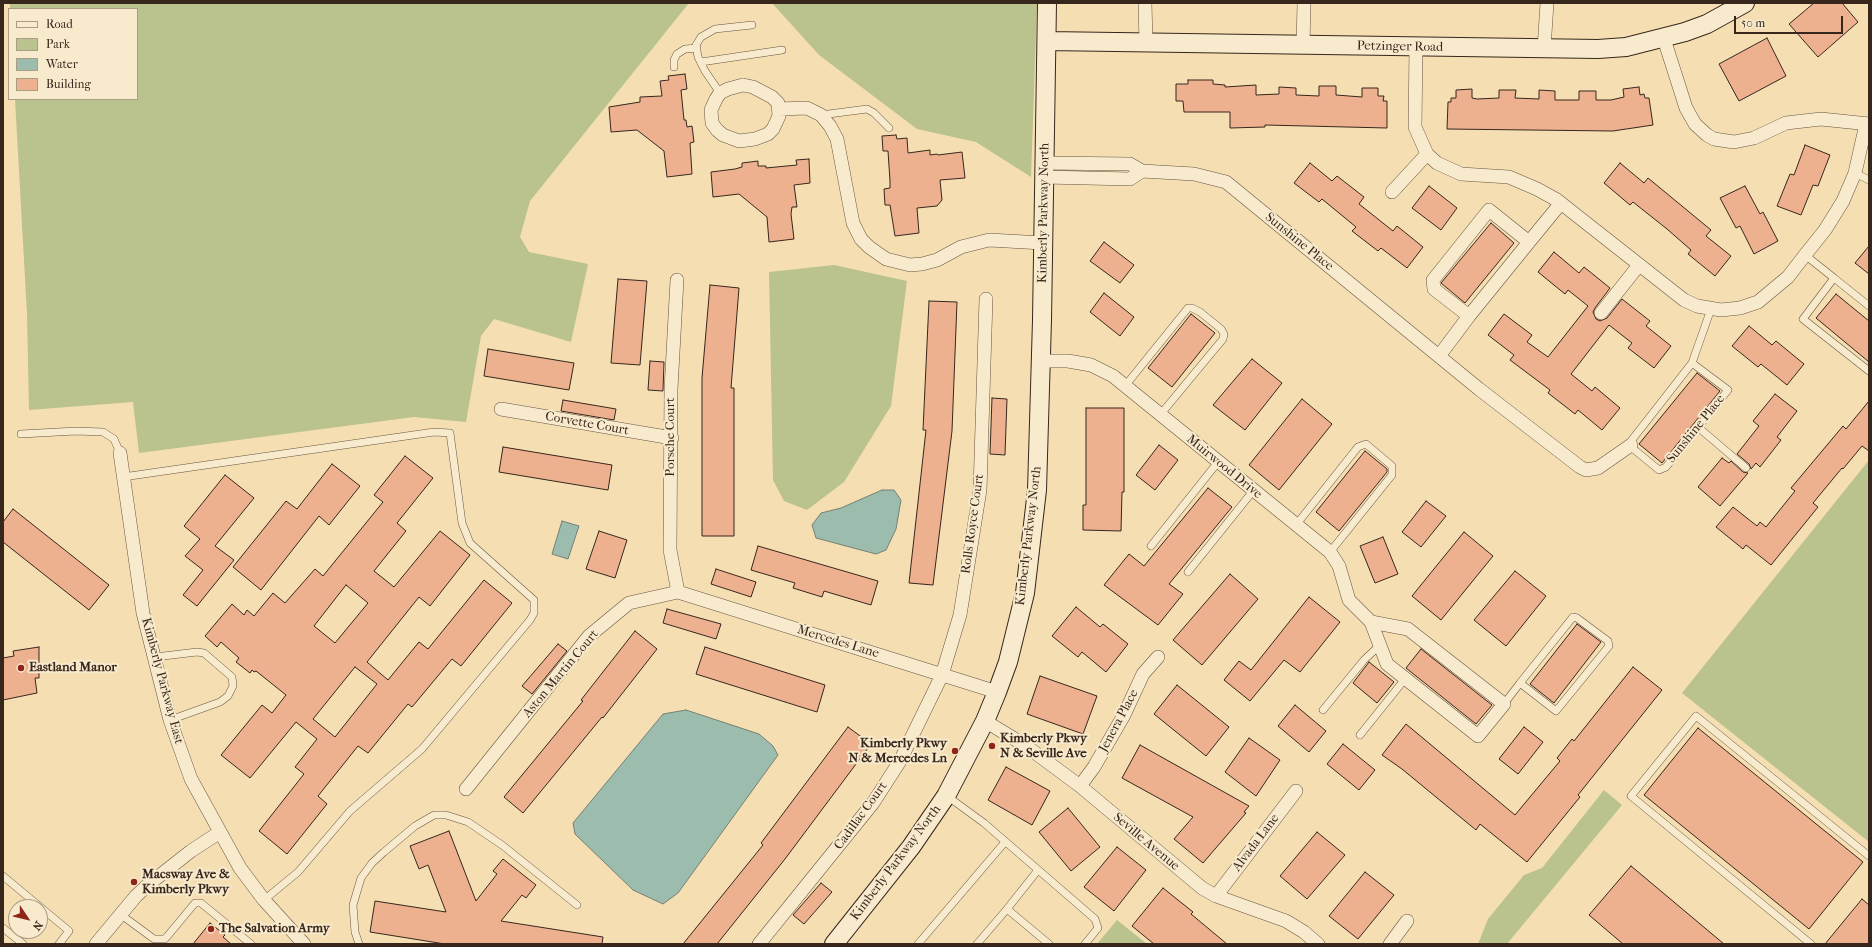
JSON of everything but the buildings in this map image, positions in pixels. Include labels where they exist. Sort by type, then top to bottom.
[{"type":"street","name":"Kimberly Parkway North","points":[[834,944],[911,848],[946,796],[985,721],[997,692],[1008,662],[1025,593],[1037,490],[1048,3]]},
{"type":"street","points":[[1145,3],[1146,44]]},
{"type":"street","points":[[1303,46],[1304,3]]},
{"type":"street","points":[[1544,49],[1547,3]]},
{"type":"street","name":"Petzinger Road","points":[[1047,41],[1416,48],[1598,49],[1626,47],[1664,39],[1707,24],[1745,3]]},
{"type":"street","points":[[1416,48],[1415,127],[1427,154],[1437,163],[1461,174],[1509,177],[1526,183],[1560,203],[1684,300],[1711,309],[1740,308],[1758,302],[1788,277],[1825,230],[1843,201],[1855,173],[1867,124],[1821,119],[1786,123],[1754,138],[1734,142],[1714,139],[1707,135],[1696,124],[1686,108],[1664,39]]},
{"type":"street","points":[[743,85],[753,87],[772,97],[778,103],[779,109],[777,123],[768,134],[755,139],[739,141],[723,135],[712,123],[711,110],[716,98],[720,94],[735,86],[743,85]]},
{"type":"street","points":[[779,109],[807,108],[821,115],[830,126],[837,138],[854,223],[861,239],[869,247],[886,259],[910,265],[922,264],[937,260],[967,245],[989,240],[1043,243]]},
{"type":"street","points":[[1392,192],[1427,154]]},
{"type":"street","name":"Sunshine Place","points":[[1044,170],[1130,164],[1142,171],[1194,174],[1226,182],[1438,356],[1580,467],[1586,470],[1598,468],[1631,445]]},
{"type":"street","points":[[1438,356],[1468,316],[1560,203]]},
{"type":"street","points":[[1468,316],[1434,289],[1433,284],[1435,275],[1490,210],[1529,242]]},
{"type":"street","points":[[1601,312],[1639,265]]},
{"type":"street","name":"Porsche Court","points":[[677,280],[672,389],[670,550],[678,592]]},
{"type":"street","name":"Rolls Royce Court","points":[[942,675],[960,615],[980,490],[986,299]]},
{"type":"street","name":"Muirwood Drive","points":[[1040,361],[1068,361],[1091,365],[1113,376],[1330,552],[1339,566],[1349,600],[1371,622],[1387,664],[1478,736],[1504,704]]},
{"type":"street","name":"Corvette Court","points":[[501,410],[672,438]]},
{"type":"street","name":"Kimberly Parkway East","points":[[120,453],[143,613],[170,720],[191,779],[240,868],[264,900],[304,944]]},
{"type":"street","name":"Mercedes Lane","points":[[678,592],[997,692]]},
{"type":"street","name":"Aston Martin Court","points":[[466,789],[590,636],[629,603],[678,592]]},
{"type":"street","points":[[1371,622],[1408,629],[1504,704]]},
{"type":"street","name":"Jenera Place","points":[[1080,786],[1094,767],[1124,715],[1143,674],[1158,657]]},
{"type":"street","name":"Cadillac Court","points":[[759,944],[873,803],[900,761],[942,675]]},
{"type":"street","name":"Seville Avenue","points":[[985,721],[1026,746],[1080,786],[1187,877],[1216,896],[1286,921],[1304,932],[1318,944]]},
{"type":"street","name":"Alvada Lane","points":[[1216,896],[1296,791]]},
{"type":"street","points":[[96,944],[120,914],[149,884],[220,832]]},
{"type":"street","points":[[1390,944],[1408,921]]},
{"type":"lane","points":[[720,94],[701,62],[696,45],[701,37],[716,29],[752,25]]},
{"type":"lane","points":[[674,67],[674,60],[677,54],[685,49],[697,48]]},
{"type":"lane","points":[[701,62],[782,50]]},
{"type":"lane","points":[[821,115],[867,109],[874,113],[889,128]]},
{"type":"lane","points":[[1855,173],[1869,180]]},
{"type":"lane","points":[[1805,256],[1869,306]]},
{"type":"lane","points":[[1834,278],[1803,319],[1869,371]]},
{"type":"lane","points":[[1125,386],[1188,308],[1192,308],[1200,312],[1221,329],[1224,334],[1223,339],[1160,415]]},
{"type":"lane","name":"Sunshine Place","points":[[1692,364],[1728,390],[1699,428],[1666,467],[1659,470],[1631,448],[1630,442],[1692,364],[1711,309]]},
{"type":"lane","points":[[1699,428],[1746,468]]},
{"type":"lane","points":[[21,434],[76,431],[103,432],[114,439],[120,453]]},
{"type":"lane","points":[[123,477],[434,432],[450,433],[462,523],[470,543],[534,600],[534,613],[530,620],[422,749],[350,811],[298,872],[264,900]]},
{"type":"lane","points":[[1296,525],[1358,447],[1366,444],[1392,466],[1392,475],[1330,552]]},
{"type":"lane","points":[[1151,546],[1218,462]]},
{"type":"lane","points":[[1188,572],[1253,491]]},
{"type":"lane","points":[[1504,704],[1520,683],[1573,617],[1578,618],[1608,641],[1609,646],[1556,712],[1520,683]]},
{"type":"lane","points":[[1323,710],[1364,660],[1380,645]]},
{"type":"lane","points":[[155,657],[197,652],[204,653],[232,677],[233,686],[228,696],[220,702],[170,720]]},
{"type":"lane","points":[[1360,735],[1405,679]]},
{"type":"lane","points":[[1811,944],[1631,796],[1696,716],[1869,856]]},
{"type":"lane","points":[[946,796],[984,823],[1096,919],[1098,928],[1085,944]]},
{"type":"lane","points":[[359,944],[355,932],[352,905],[361,878],[372,863],[384,852],[415,826],[434,815],[446,815],[468,822],[502,845],[576,906]]},
{"type":"lane","points":[[918,944],[1005,842]]},
{"type":"lane","points":[[977,944],[1038,870]]},
{"type":"lane","points":[[3,876],[69,930],[59,944]]},
{"type":"lane","points":[[120,914],[154,939],[165,939],[195,903],[201,903],[250,944]]},
{"type":"lane","points":[[1007,909],[1049,944]]},
{"type":"lane","points":[[3,928],[23,944]]},
{"type":"green space","points":[[10,3],[689,3],[530,201],[520,237],[529,252],[588,264],[571,342],[494,319],[481,336],[466,422],[414,417],[139,453],[133,402],[29,410],[27,314],[15,100],[138,100],[138,8],[10,8]]},
{"type":"green space","points":[[772,3],[1037,3],[1031,177],[976,142],[917,129],[819,55]]},
{"type":"green space","points":[[834,265],[907,281],[891,406],[844,482],[807,510],[784,501],[773,480],[769,272]]},
{"type":"green space","points":[[1869,460],[1869,842],[1682,693]]},
{"type":"green space","points":[[1604,790],[1622,805],[1507,944],[1478,944],[1488,919],[1524,875],[1542,868]]},
{"type":"green space","points":[[1117,920],[1147,944],[1097,944]]},
{"type":"water","points":[[882,490],[894,490],[901,500],[896,529],[886,550],[876,554],[816,538],[812,525],[821,513],[841,508]]},
{"type":"water","points":[[562,521],[579,526],[568,559],[552,554]]},
{"type":"water","points":[[686,710],[759,734],[773,746],[778,755],[678,893],[663,904],[633,890],[575,834],[573,823],[663,714]]},
{"type":"place","name":"Eastland Manor","points":[[21,668]]},
{"type":"place","name":"Kimberly Pkwy N & Seville Ave","points":[[992,746]]},
{"type":"place","name":"Kimberly Pkwy N & Mercedes Ln","points":[[955,751]]},
{"type":"place","name":"Macsway Ave & Kimberly Pkwy","points":[[134,882]]},
{"type":"place","name":"The Salvation Army","points":[[211,929]]}]
